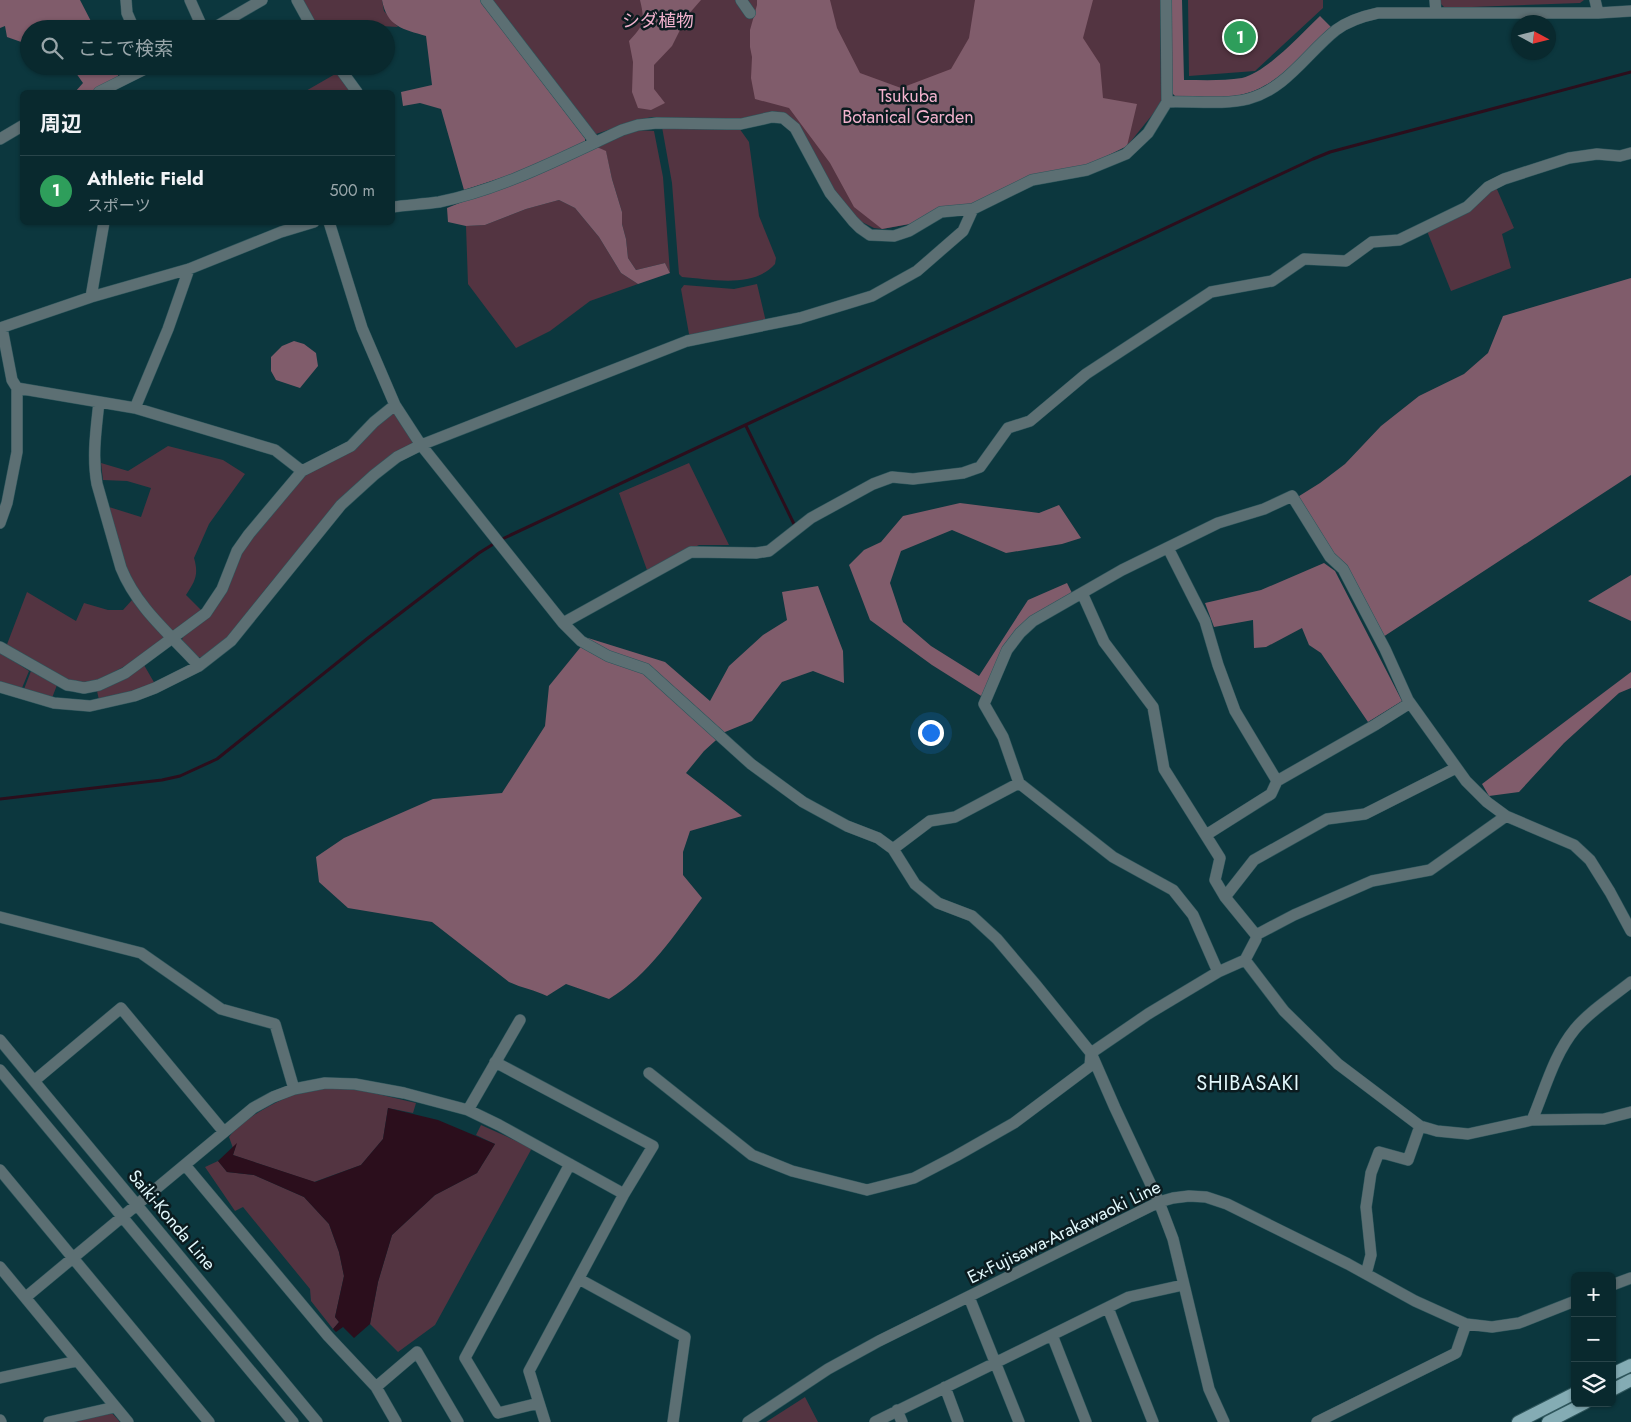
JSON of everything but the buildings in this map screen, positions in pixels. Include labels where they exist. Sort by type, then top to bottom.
[{"type":"main road","points":[[1616,1372],[1631,1365]]},
{"type":"main road","points":[[1616,1388],[1631,1380]]},
{"type":"main road","points":[[1518,1422],[1571,1395]]},
{"type":"main road","points":[[1548,1422],[1577,1407]]},
{"type":"street","points":[[126,0],[127,13],[130,20]]},
{"type":"street","points":[[190,0],[199,20]]},
{"type":"street","points":[[228,20],[262,0]]},
{"type":"street","points":[[297,0],[308,20]]},
{"type":"street","points":[[486,0],[595,142]]},
{"type":"street","points":[[742,0],[750,13]]},
{"type":"street","points":[[395,207],[439,202],[479,191],[525,174],[622,130],[638,125],[657,122],[741,124],[772,118],[783,118],[795,128],[830,193],[860,228],[870,234],[894,236],[909,231],[941,212],[973,209],[1032,180],[1087,170],[1126,154],[1148,132],[1167,102],[1166,0]]},
{"type":"street","points":[[1435,0],[1436,13]]},
{"type":"street","points":[[1596,0],[1598,13]]},
{"type":"street","points":[[1167,102],[1248,99],[1265,92],[1283,81],[1336,30],[1361,17],[1378,13],[1598,13],[1631,11]]},
{"type":"street","points":[[103,90],[133,75]]},
{"type":"street","points":[[345,75],[356,90]]},
{"type":"street","points":[[0,139],[20,127]]},
{"type":"street","points":[[563,623],[690,552],[769,552],[811,518],[873,484],[892,477],[913,479],[963,473],[980,467],[1008,428],[1030,421],[1086,374],[1210,292],[1272,281],[1304,259],[1346,261],[1372,242],[1399,240],[1467,207],[1488,187],[1504,179],[1569,158],[1597,154],[1620,156],[1631,153]]},
{"type":"street","points":[[0,687],[54,703],[90,706],[134,696],[199,666],[231,641],[341,505],[374,474],[397,457],[421,445],[687,341],[800,318],[872,296],[918,271],[963,231],[973,209]]},
{"type":"street","points":[[91,298],[103,225]]},
{"type":"street","points":[[0,523],[7,503],[17,452],[16,388],[12,380],[1,328],[91,298],[189,269],[278,227],[292,225]]},
{"type":"street","points":[[330,225],[362,328],[396,405],[421,445],[563,623],[580,641],[608,656],[646,669],[751,764],[803,802],[847,826],[878,838],[893,849],[915,884],[938,903],[972,916],[997,939],[1091,1053],[1114,1108],[1159,1202],[1173,1239],[1209,1388],[1224,1422]]},
{"type":"street","points":[[135,408],[168,329],[189,269]]},
{"type":"street","points":[[16,388],[135,408],[275,450],[302,471]]},
{"type":"street","points":[[99,402],[94,461],[95,471],[121,568],[140,603],[199,666]]},
{"type":"street","points":[[0,647],[67,684],[84,688],[99,685],[125,674],[206,613],[222,589],[237,551],[302,471],[351,446],[374,422],[396,405]]},
{"type":"street","points":[[1218,972],[1194,915],[1173,890],[1113,858],[1019,783],[1003,737],[984,704],[1007,650],[1020,633],[1033,621],[1056,606],[1122,570],[1218,523],[1264,509],[1292,496],[1330,557],[1343,569],[1385,649],[1410,703],[1470,786],[1506,816],[1574,845],[1590,860],[1631,931]]},
{"type":"street","points":[[1168,548],[1205,621],[1218,665],[1235,711],[1278,781]]},
{"type":"street","points":[[1082,593],[1104,642],[1153,707],[1164,769],[1220,858],[1215,880],[1225,897],[1256,935],[1256,939],[1245,960],[1218,972],[1148,1014],[1091,1053]]},
{"type":"street","points":[[1206,835],[1271,794],[1278,781],[1410,703]]},
{"type":"street","points":[[1225,897],[1254,860],[1327,819],[1365,814],[1456,768]]},
{"type":"street","points":[[893,849],[930,821],[955,817],[1019,783]]},
{"type":"street","points":[[1256,935],[1294,915],[1372,882],[1430,870],[1506,816]]},
{"type":"street","points":[[0,917],[140,953],[221,1009],[275,1024],[294,1089]]},
{"type":"street","points":[[1245,960],[1284,1011],[1338,1064],[1420,1126],[1437,1131],[1468,1134],[1532,1120],[1604,1119],[1631,1112]]},
{"type":"street","points":[[1532,1120],[1542,1098],[1544,1085],[1575,1029],[1590,1014],[1631,982]]},
{"type":"street","points":[[34,1081],[121,1008],[224,1132]]},
{"type":"street","points":[[468,1110],[520,1020]]},
{"type":"street","name":"Saiki-Konda Line","points":[[0,1040],[317,1422]]},
{"type":"street","points":[[649,1073],[752,1155],[792,1172],[867,1190],[914,1178],[1014,1123],[1090,1066],[1091,1053]]},
{"type":"street","points":[[495,1062],[653,1146],[624,1194],[529,1371],[546,1422]]},
{"type":"street","name":"Saiki-Konda Line","points":[[0,1070],[293,1422]]},
{"type":"street","points":[[26,1297],[253,1108],[294,1089],[325,1083],[354,1084],[412,1094],[468,1110],[624,1194]]},
{"type":"street","points":[[1366,1274],[1371,1255],[1366,1207],[1371,1173],[1379,1152],[1408,1160],[1420,1126]]},
{"type":"street","points":[[185,1164],[328,1336],[376,1387],[396,1422]]},
{"type":"street","points":[[539,1403],[498,1413],[465,1358],[570,1164]]},
{"type":"street","points":[[0,1170],[209,1422]]},
{"type":"street","name":"Ex-Fujisawa-Arakawaoki Line","points":[[748,1422],[828,1369],[879,1341],[1159,1202],[1172,1198],[1189,1196],[1206,1198],[1227,1204],[1416,1301],[1466,1324],[1492,1328],[1512,1325],[1571,1302]]},
{"type":"street","points":[[0,1267],[128,1422]]},
{"type":"street","points":[[579,1278],[685,1337],[673,1422]]},
{"type":"street","points":[[1616,1284],[1631,1278]]},
{"type":"street","points":[[875,1422],[1129,1297],[1183,1285]]},
{"type":"street","points":[[969,1297],[1019,1422]]},
{"type":"street","points":[[1108,1308],[1153,1422]]},
{"type":"street","points":[[1316,1422],[1456,1354],[1466,1324]]},
{"type":"street","points":[[1052,1335],[1086,1422]]},
{"type":"street","points":[[376,1387],[417,1352],[458,1422]]},
{"type":"street","points":[[0,1378],[77,1361]]},
{"type":"street","points":[[945,1387],[958,1422]]},
{"type":"street","points":[[49,1422],[115,1407]]},
{"type":"street","points":[[897,1410],[902,1422]]},
{"type":"green space","points":[[0,0],[80,0],[90,20],[20,20],[20,42],[7,37],[5,26],[0,28]]},
{"type":"green space","points":[[301,0],[382,0],[384,11],[392,20],[313,20]]},
{"type":"green space","points":[[382,0],[480,0],[585,138],[585,142],[525,170],[464,190],[441,109],[420,103],[403,106],[401,92],[432,85],[426,36],[397,26],[395,20],[391,20],[384,9]]},
{"type":"green space","name":"Tsukuba Botanical Garden","points":[[491,0],[1160,0],[1161,104],[1127,146],[915,223],[882,229],[874,228],[858,220],[837,195],[786,115],[729,121],[652,117],[593,135]]},
{"type":"green space","name":"シダ植物","points":[[640,0],[701,0],[687,16],[672,46],[654,65],[654,89],[665,103],[651,110],[638,108],[632,92],[633,62],[629,41],[638,31],[642,22]]},
{"type":"green space","points":[[757,0],[830,0],[837,28],[860,73],[901,88],[951,69],[969,38],[975,0],[1093,0],[1083,38],[1100,64],[1103,98],[1137,104],[1127,146],[1087,166],[915,223],[882,229],[854,207],[830,163],[789,108],[755,99],[751,78],[750,30]]},
{"type":"green space","points":[[1172,0],[1182,0],[1184,80],[1242,78],[1272,61],[1320,16],[1332,28],[1290,68],[1266,85],[1253,91],[1224,97],[1175,96],[1171,92]]},
{"type":"green space","points":[[1188,0],[1323,0],[1323,8],[1255,71],[1189,76]]},
{"type":"green space","points":[[1441,0],[1584,0],[1580,3],[1445,8],[1441,4]]},
{"type":"green space","points":[[77,75],[118,75],[119,78],[94,90],[77,90],[83,83]]},
{"type":"green space","points":[[334,75],[339,75],[350,90],[307,90]]},
{"type":"green space","points":[[662,127],[739,128],[749,142],[759,216],[776,258],[775,264],[766,272],[744,280],[731,281],[682,277],[679,274],[672,183]]},
{"type":"green space","points":[[636,130],[654,131],[663,177],[670,273],[665,263],[636,270],[628,258],[622,224],[622,212],[606,152],[597,147]]},
{"type":"green space","points":[[597,147],[606,151],[622,212],[622,224],[628,258],[636,270],[665,263],[670,273],[638,284],[621,273],[599,237],[575,208],[559,200],[526,209],[485,225],[466,226],[448,222],[447,208]]},
{"type":"green space","points":[[1496,187],[1514,228],[1502,234],[1511,268],[1451,291],[1427,231]]},
{"type":"green space","points":[[559,200],[575,208],[599,237],[621,273],[638,284],[590,301],[550,331],[516,348],[468,284],[466,226],[485,225],[526,209]]},
{"type":"green space","points":[[1631,278],[1631,475],[1383,637],[1296,498],[1345,464],[1381,426],[1419,396],[1464,374],[1488,353],[1503,316]]},
{"type":"green space","points":[[757,284],[766,322],[694,337],[689,334],[681,289],[684,285],[734,289]]},
{"type":"green space","points":[[294,341],[304,344],[316,353],[318,366],[300,388],[276,380],[271,371],[271,357],[282,346]]},
{"type":"green space","points":[[390,413],[394,413],[414,444],[342,499],[226,639],[203,658],[198,657],[182,640],[183,636],[209,616],[242,549],[301,479]]},
{"type":"green space","points":[[168,446],[223,460],[245,474],[209,524],[194,558],[195,578],[186,595],[202,611],[173,631],[142,600],[127,573],[109,507],[141,517],[151,488],[127,481],[103,480],[101,463],[128,471]]},
{"type":"green space","points":[[689,463],[729,545],[699,545],[647,570],[619,493]]},
{"type":"green space","points":[[960,503],[1039,513],[1059,505],[1081,538],[1062,544],[1006,553],[952,530],[901,551],[890,583],[903,622],[931,646],[979,676],[1028,600],[1067,583],[1074,597],[1020,633],[986,699],[932,665],[870,620],[849,565],[864,550],[881,542],[903,516]]},
{"type":"green space","points":[[1324,563],[1335,571],[1402,701],[1368,722],[1321,653],[1309,645],[1302,628],[1266,647],[1254,648],[1253,620],[1214,627],[1205,603],[1261,590]]},
{"type":"green space","points":[[1631,575],[1631,621],[1588,601]]},
{"type":"green space","points":[[818,586],[843,651],[844,683],[813,671],[782,682],[752,721],[725,732],[704,751],[686,773],[742,816],[690,831],[683,852],[683,875],[702,898],[649,966],[637,978],[609,999],[566,984],[547,996],[509,982],[432,922],[348,908],[319,882],[316,857],[344,838],[433,799],[502,793],[545,726],[549,686],[588,638],[665,662],[710,701],[729,666],[763,635],[787,620],[782,592]]},
{"type":"green space","points":[[27,592],[76,621],[84,603],[108,610],[123,610],[132,600],[166,637],[129,664],[108,675],[95,681],[74,683],[6,647]]},
{"type":"green space","points":[[0,652],[29,671],[22,688],[0,682]]},
{"type":"green space","points":[[144,665],[155,684],[99,700],[97,691],[108,687]]},
{"type":"green space","points":[[31,671],[57,685],[52,698],[24,689]]},
{"type":"green space","points":[[1631,672],[1631,688],[1619,693],[1564,743],[1519,792],[1489,796],[1482,784]]},
{"type":"green space","points":[[348,1087],[416,1103],[413,1113],[388,1108],[383,1139],[361,1165],[314,1182],[233,1155],[236,1145],[233,1148],[229,1137],[255,1114],[290,1096],[312,1089]]},
{"type":"green space","points":[[481,1125],[532,1148],[435,1325],[398,1352],[370,1324],[378,1282],[392,1235],[435,1195],[477,1173],[495,1144],[476,1135]]},
{"type":"green space","points":[[218,1161],[227,1172],[254,1175],[304,1197],[329,1224],[339,1252],[344,1276],[335,1317],[339,1322],[333,1329],[311,1301],[310,1289],[243,1207],[235,1211],[205,1167]]},
{"type":"green space","points":[[805,1397],[818,1422],[766,1422]]},
{"type":"green space","points":[[111,1412],[120,1422],[69,1422]]},
{"type":"shaded area","points":[[388,1108],[438,1120],[495,1144],[477,1173],[435,1195],[392,1235],[378,1282],[370,1324],[354,1338],[343,1327],[336,1332],[333,1329],[339,1322],[335,1317],[344,1276],[339,1252],[329,1224],[304,1197],[254,1175],[227,1172],[218,1161],[237,1143],[233,1155],[315,1182],[361,1165],[383,1139]]},
{"type":"waterway","points":[[500,540],[1313,159],[1330,152],[1631,72]]},
{"type":"waterway","points":[[746,426],[794,524]]},
{"type":"waterway","points":[[0,799],[162,780],[180,776],[217,759],[368,638],[479,553],[495,543]]},
{"type":"place","name":"Athletic Field","points":[[1240,37]]},
{"type":"district","name":"SHIBASAKI","points":[[1248,1083]]}]
